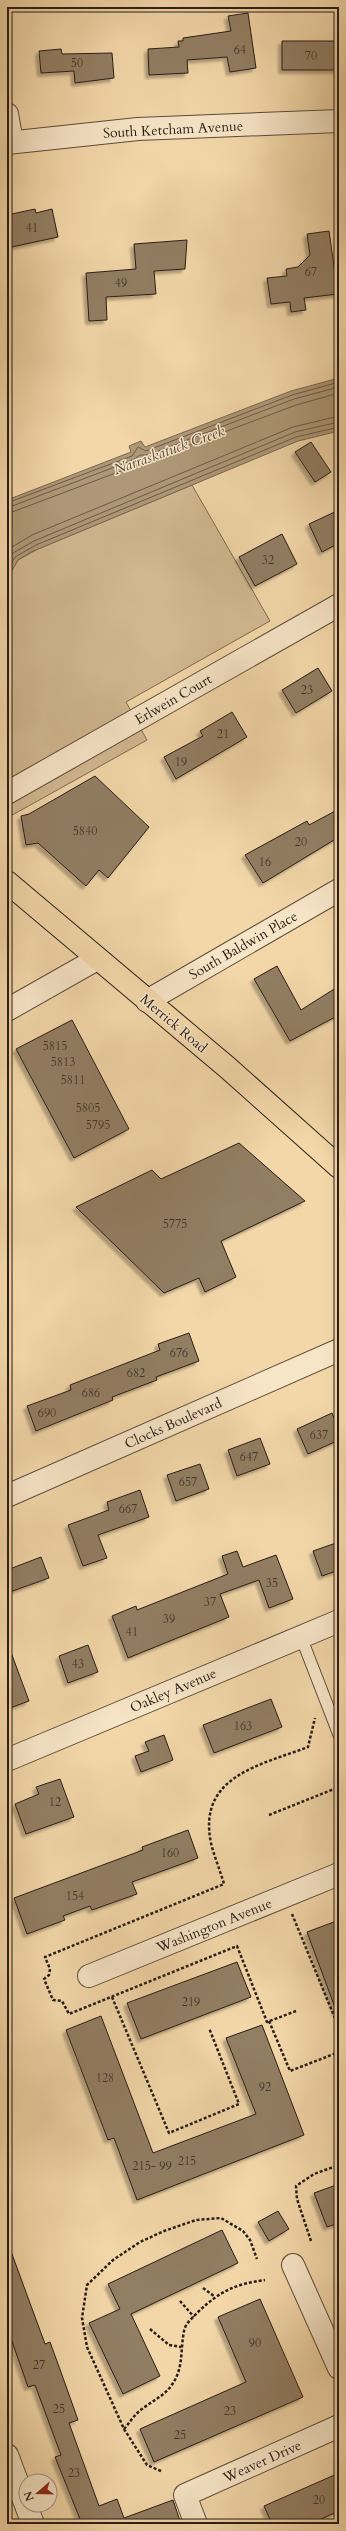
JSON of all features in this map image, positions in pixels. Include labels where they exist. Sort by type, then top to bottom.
[{"type":"main road","name":"Merrick Road","points":[[7,882],[146,1001],[228,1068],[339,1167]]},
{"type":"street","points":[[7,114],[9,142]]},
{"type":"street","name":"South Ketcham Avenue","points":[[9,142],[138,129],[339,121]]},
{"type":"street","name":"Erlwein Court","points":[[7,793],[339,605]]},
{"type":"street","name":"South Baldwin Place","points":[[146,1001],[339,890]]},
{"type":"street","points":[[7,1010],[97,959]]},
{"type":"street","name":"Clocks Boulevard","points":[[7,1496],[339,1350]]},
{"type":"street","name":"Oakley Avenue","points":[[7,1760],[339,1621]]},
{"type":"street","name":"Washington Avenue","points":[[89,1976],[339,1874]]},
{"type":"street","points":[[293,2265],[339,2368]]},
{"type":"street","name":"Weaver Drive","points":[[196,2524],[185,2495],[339,2426]]},
{"type":"street","points":[[7,2455],[33,2524]]},
{"type":"lane","points":[[301,1637],[339,1735]]},
{"type":"path","points":[[313,1711],[315,1718],[308,1747],[242,1773],[230,1779],[221,1788],[214,1806],[210,1833],[224,1884],[45,1957],[50,1969],[49,1975],[44,1979],[52,2000],[62,2001],[67,2013],[112,1997],[237,1946],[267,2022],[269,2021],[290,2071],[339,2052]]},
{"type":"path","points":[[269,1814],[339,1786]]},
{"type":"path","points":[[291,1911],[339,2028]]},
{"type":"path","points":[[112,1997],[169,2134],[239,2104],[209,2028]]},
{"type":"path","points":[[269,2021],[296,2011]]},
{"type":"path","points":[[311,2241],[297,2199],[296,2186],[314,2174],[339,2165]]},
{"type":"path","points":[[161,2471],[147,2465],[124,2429],[87,2347],[82,2318],[87,2285],[113,2260],[140,2242],[164,2231],[196,2220],[221,2218],[243,2232],[250,2240],[257,2259]]},
{"type":"path","points":[[335,2251],[339,2249]]},
{"type":"path","points":[[124,2429],[142,2409],[170,2387],[182,2365],[181,2347],[184,2329],[194,2317],[214,2296],[247,2282],[265,2280]]},
{"type":"path","points":[[203,2288],[214,2296]]},
{"type":"path","points":[[180,2302],[194,2317]]},
{"type":"path","points":[[150,2329],[169,2345],[181,2347]]},
{"type":"shaded area","points":[[192,485],[270,621],[126,702],[147,740],[7,818],[7,579],[18,560],[38,549]]},
{"type":"water","name":"Narraskatuck Creek","points":[[339,378],[339,431],[298,441],[31,552],[18,560],[7,579],[7,500],[131,452],[129,446],[141,441],[145,447],[291,391]]},
{"type":"building","points":[[248,13],[256,68],[230,72],[227,57],[187,60],[188,73],[149,75],[148,49],[179,47],[178,41],[183,41],[183,38],[231,31],[228,16]]},
{"type":"building","points":[[282,41],[339,41],[339,70],[282,70]]},
{"type":"building","points":[[61,49],[62,54],[112,53],[114,78],[75,83],[74,71],[41,73],[39,51]]},
{"type":"building","points":[[35,209],[36,213],[52,209],[58,237],[7,248],[7,215]]},
{"type":"building","points":[[329,231],[338,294],[304,298],[306,310],[291,312],[290,302],[271,304],[267,278],[287,276],[286,269],[298,267],[310,255],[307,234]]},
{"type":"building","points":[[187,240],[185,269],[154,271],[156,294],[106,297],[107,320],[89,321],[86,273],[136,269],[134,244]]},
{"type":"building","points":[[311,442],[331,472],[315,482],[295,452]]},
{"type":"building","points":[[339,510],[339,543],[322,552],[309,524]]},
{"type":"building","points":[[282,534],[297,564],[255,586],[239,557]]},
{"type":"building","points":[[318,668],[332,691],[296,713],[282,690]]},
{"type":"building","points":[[232,712],[247,737],[176,779],[164,757],[203,736],[200,731]]},
{"type":"building","points":[[95,776],[149,827],[108,878],[99,870],[86,886],[38,843],[26,845],[21,816],[29,814]]},
{"type":"building","points":[[339,809],[339,837],[263,883],[245,855],[307,821],[309,825]]},
{"type":"building","points":[[277,966],[301,1010],[339,986],[339,1015],[290,1041],[254,979]]},
{"type":"building","points":[[72,1020],[129,1129],[74,1158],[16,1049]]},
{"type":"building","points":[[239,1143],[305,1201],[221,1241],[236,1277],[205,1292],[199,1278],[164,1293],[76,1207],[152,1170],[161,1179]]},
{"type":"building","points":[[189,1333],[199,1361],[156,1377],[157,1380],[112,1397],[113,1400],[36,1431],[27,1406],[71,1390],[70,1385],[160,1350],[158,1344]]},
{"type":"building","points":[[332,1413],[339,1429],[339,1440],[308,1454],[297,1429]]},
{"type":"building","points":[[260,1438],[270,1464],[237,1476],[228,1450]]},
{"type":"building","points":[[200,1464],[209,1489],[176,1501],[167,1475]]},
{"type":"building","points":[[140,1490],[149,1517],[98,1535],[107,1558],[83,1566],[68,1525],[109,1510],[107,1502]]},
{"type":"building","points":[[339,1542],[339,1570],[322,1576],[313,1551]]},
{"type":"building","points":[[237,1551],[243,1567],[276,1555],[293,1599],[269,1608],[259,1580],[220,1594],[229,1617],[128,1658],[112,1616],[136,1606],[137,1610],[228,1574],[222,1556]]},
{"type":"building","points":[[41,1557],[49,1578],[7,1593],[7,1570]]},
{"type":"building","points":[[88,1645],[98,1672],[68,1683],[59,1656]]},
{"type":"building","points":[[9,1647],[29,1701],[7,1709],[7,1648]]},
{"type":"building","points":[[271,1699],[282,1727],[214,1753],[203,1725]]},
{"type":"building","points":[[164,1735],[173,1760],[141,1772],[135,1756],[149,1751],[145,1742]]},
{"type":"building","points":[[60,1779],[74,1817],[26,1834],[15,1804],[39,1794],[36,1787]]},
{"type":"building","points":[[188,1830],[198,1858],[132,1882],[137,1894],[92,1910],[90,1906],[63,1916],[65,1920],[27,1934],[14,1898],[143,1850],[142,1847]]},
{"type":"building","points":[[339,1920],[339,2013],[337,2013],[307,1932]]},
{"type":"building","points":[[237,1962],[251,1997],[141,2039],[127,2003]]},
{"type":"building","points":[[101,2016],[153,2153],[256,2114],[226,2038],[262,2025],[304,2135],[137,2200],[114,2138],[108,2140],[66,2030]]},
{"type":"building","points":[[339,2184],[339,2223],[327,2227],[314,2193]]},
{"type":"building","points":[[278,2211],[289,2229],[269,2241],[258,2222]]},
{"type":"building","points":[[222,2230],[238,2263],[131,2314],[160,2376],[123,2394],[89,2323],[120,2309],[108,2284]]},
{"type":"building","points":[[7,2246],[9,2246],[45,2344],[50,2342],[78,2420],[69,2423],[99,2506],[117,2499],[124,2518],[173,2500],[181,2524],[82,2524],[55,2457],[61,2455],[35,2385],[28,2387],[7,2327]]},
{"type":"building","points":[[260,2299],[303,2397],[154,2462],[140,2429],[246,2382],[218,2317]]},
{"type":"building","points":[[339,2473],[339,2511],[310,2524],[272,2524],[264,2506]]}]
